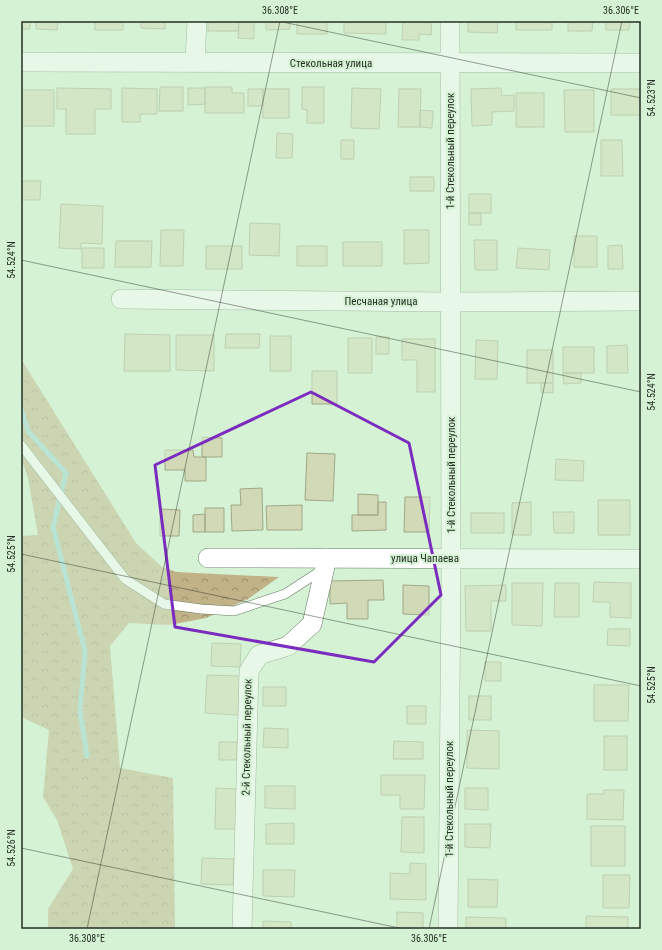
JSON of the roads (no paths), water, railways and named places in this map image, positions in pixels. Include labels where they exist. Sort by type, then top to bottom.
[{"type":"street","points":[[195,63],[197,21]]},
{"type":"street","name":"1-й Стекольный переулок","points":[[448,929],[451,558],[450,21]]},
{"type":"street","name":"Стекольная улица","points":[[21,62],[641,63]]},
{"type":"street","name":"Песчаная улица","points":[[121,299],[641,302]]},
{"type":"street","name":"улица Чапаева","points":[[208,558],[326,563],[451,558],[641,558]]},
{"type":"street","name":"2-й Стекольный переулок","points":[[242,929],[248,671],[259,655],[288,646],[312,624],[326,563]]},
{"type":"lane","points":[[21,445],[125,580],[164,604],[201,609],[234,611],[285,594],[326,563]]},
{"type":"waterway","points":[[21,409],[28,431],[66,473],[53,527],[85,651],[80,711],[87,756]]}]
